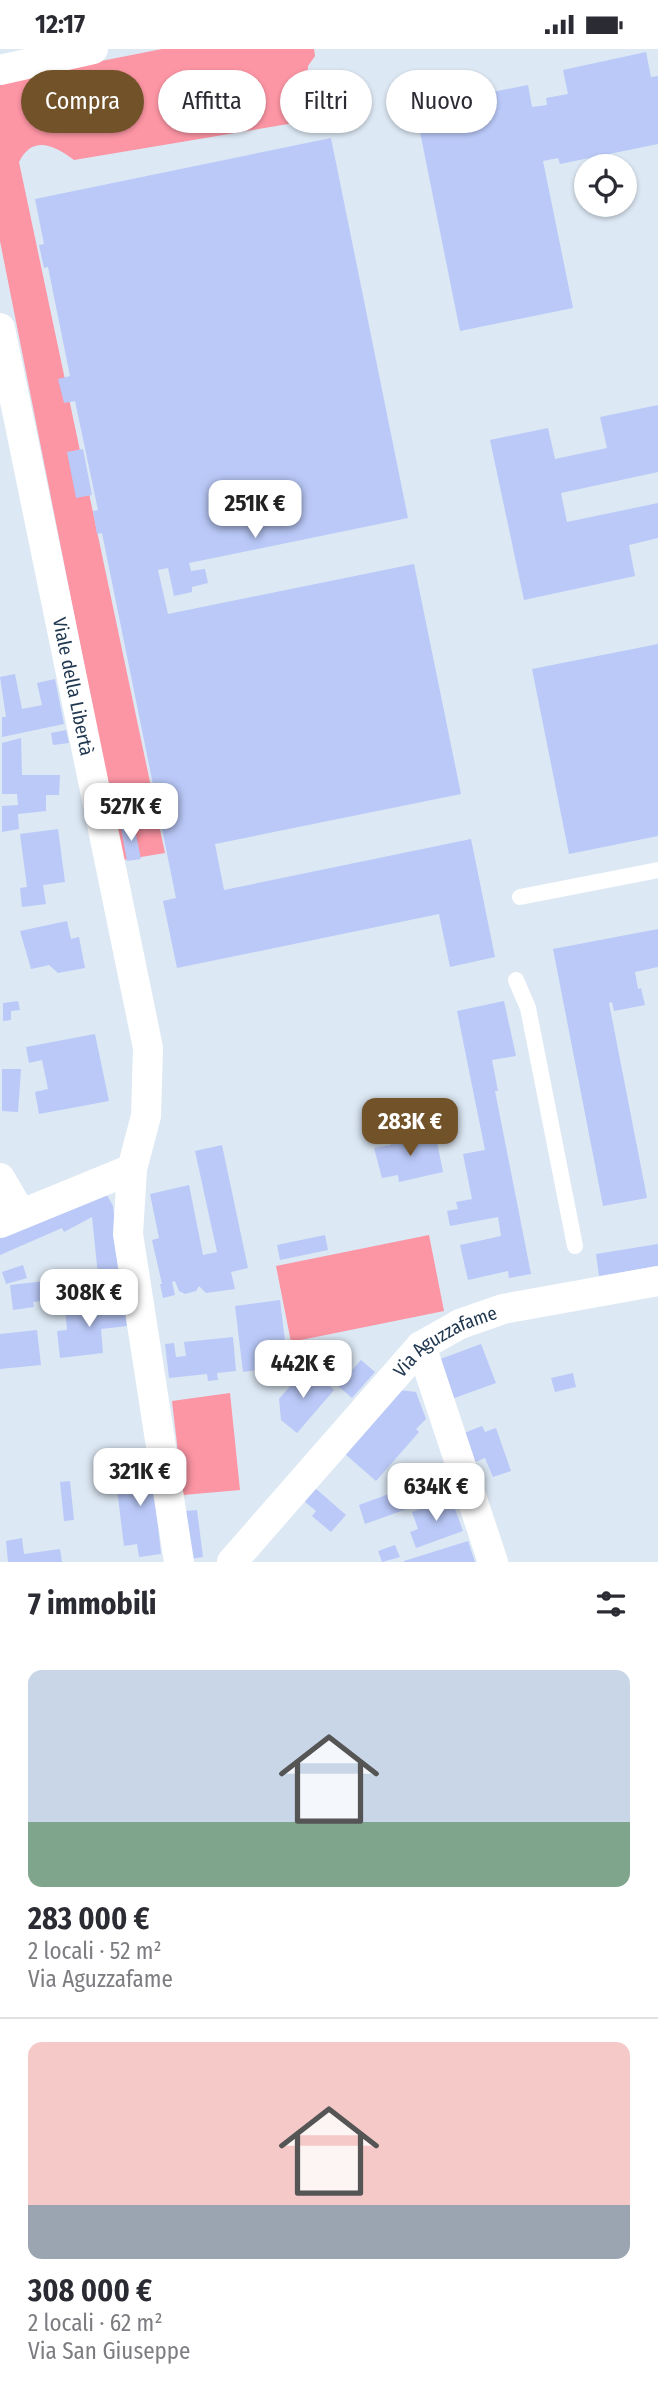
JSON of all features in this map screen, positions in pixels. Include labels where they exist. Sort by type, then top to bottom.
[{"type":"street","points":[[0,70],[93,49]]},
{"type":"street","name":"Viale della Libertà","points":[[0,328],[148,1048],[146,1117],[132,1169],[128,1234],[179,1562]]},
{"type":"street","points":[[0,1178],[10,1218],[132,1169]]},
{"type":"street","name":"Via Aguzzafame","points":[[232,1562],[421,1346],[460,1324],[503,1309],[658,1281]]},
{"type":"street","points":[[421,1346],[493,1562]]},
{"type":"lane","points":[[520,897],[658,870]]},
{"type":"lane","points":[[516,980],[528,1009],[575,1246]]},
{"type":"shaded area","points":[[162,49],[314,49],[315,56],[308,70],[280,70],[280,125],[266,128],[266,70],[158,70],[158,133],[235,133],[74,160],[52,147],[38,145],[25,153],[19,162],[165,853],[123,860],[0,241],[0,83],[21,77],[21,133],[144,133],[144,70],[56,70]]},
{"type":"shaded area","points":[[429,1235],[444,1311],[291,1342],[276,1266]]},
{"type":"shaded area","points":[[230,1393],[240,1490],[183,1495],[172,1401]]},
{"type":"building","points":[[646,52],[651,77],[658,76],[658,144],[609,154],[574,154],[574,161],[560,164],[558,158],[543,161],[573,308],[460,331],[420,133],[497,133],[497,91],[528,85],[532,107],[547,105],[546,98],[568,94],[563,70]]},
{"type":"building","points":[[331,138],[408,518],[189,563],[191,571],[205,569],[208,583],[192,587],[192,592],[174,596],[168,568],[158,570],[168,614],[414,564],[461,794],[215,844],[224,890],[471,839],[495,957],[450,967],[439,914],[177,968],[163,901],[176,898],[102,533],[97,534],[93,511],[98,510],[75,401],[64,403],[58,379],[70,376],[48,267],[44,268],[39,245],[44,244],[35,199]]},
{"type":"building","points":[[658,405],[658,472],[561,493],[567,522],[658,503],[658,538],[629,545],[635,576],[524,600],[490,440],[548,428],[555,459],[607,448],[600,417]]},
{"type":"building","points":[[83,449],[92,495],[76,498],[67,452]]},
{"type":"building","points":[[658,644],[658,836],[569,854],[532,669]]},
{"type":"building","points":[[15,674],[22,709],[42,705],[37,683],[55,679],[64,724],[2,737],[2,717],[6,717],[0,677]]},
{"type":"building","points":[[66,730],[69,743],[53,745],[51,733]]},
{"type":"building","points":[[21,738],[22,775],[60,775],[59,795],[46,795],[46,811],[18,814],[19,829],[2,832],[2,806],[18,805],[17,794],[2,794],[2,743]]},
{"type":"building","points":[[134,825],[141,859],[127,861],[121,828]]},
{"type":"building","points":[[58,829],[65,882],[43,885],[46,904],[22,907],[20,888],[27,887],[20,834]]},
{"type":"building","points":[[67,921],[71,939],[79,937],[85,968],[58,973],[49,965],[31,969],[20,931]]},
{"type":"building","points":[[658,929],[658,967],[635,972],[645,1005],[614,1011],[612,1002],[609,1003],[647,1198],[603,1206],[553,949]]},
{"type":"building","points":[[18,1001],[20,1010],[11,1011],[11,1020],[3,1021],[3,1003]]},
{"type":"building","points":[[504,1001],[516,1056],[492,1060],[498,1091],[495,1091],[531,1274],[509,1278],[508,1271],[468,1280],[460,1245],[501,1236],[498,1217],[450,1226],[447,1211],[458,1209],[456,1202],[472,1199],[463,1154],[485,1150],[457,1011]]},
{"type":"building","points":[[95,1034],[109,1101],[39,1114],[35,1092],[48,1089],[42,1060],[29,1063],[26,1047]]},
{"type":"building","points":[[2,1069],[21,1069],[18,1112],[2,1111]]},
{"type":"building","points":[[435,1132],[443,1172],[399,1182],[398,1175],[382,1178],[374,1148]]},
{"type":"building","points":[[222,1145],[248,1268],[231,1272],[235,1289],[206,1293],[199,1286],[196,1291],[185,1294],[179,1291],[175,1281],[172,1282],[175,1295],[163,1298],[152,1240],[159,1238],[150,1194],[189,1185],[203,1255],[217,1252],[195,1151]]},
{"type":"building","points":[[102,1186],[113,1206],[122,1291],[33,1302],[34,1307],[13,1310],[10,1285],[98,1275],[92,1217],[64,1232],[62,1228],[0,1255],[0,1229]]},
{"type":"building","points":[[325,1235],[328,1250],[280,1260],[277,1245]]},
{"type":"building","points":[[658,1244],[658,1266],[599,1276],[596,1254]]},
{"type":"building","points":[[23,1265],[27,1278],[6,1284],[2,1272]]},
{"type":"building","points":[[280,1300],[288,1366],[243,1372],[235,1306]]},
{"type":"building","points":[[125,1303],[127,1326],[101,1329],[103,1353],[60,1358],[57,1331],[67,1330],[65,1309]]},
{"type":"building","points":[[37,1330],[41,1365],[0,1369],[0,1334]]},
{"type":"building","points":[[233,1337],[236,1371],[217,1373],[218,1380],[208,1381],[207,1374],[169,1378],[165,1344],[174,1343],[176,1357],[186,1356],[184,1342]]},
{"type":"building","points":[[481,1344],[496,1383],[449,1400],[435,1361]]},
{"type":"building","points":[[361,1360],[375,1372],[352,1398],[338,1386]]},
{"type":"building","points":[[573,1373],[576,1387],[555,1392],[551,1378]]},
{"type":"building","points":[[316,1374],[334,1390],[297,1433],[281,1420],[279,1399],[299,1376]]},
{"type":"building","points":[[399,1390],[416,1392],[426,1419],[416,1429],[419,1432],[376,1481],[344,1453]]},
{"type":"building","points":[[482,1426],[485,1432],[496,1428],[511,1471],[493,1477],[485,1458],[470,1464],[459,1435]]},
{"type":"building","points":[[150,1453],[161,1554],[139,1557],[137,1544],[124,1546],[117,1489],[132,1487],[128,1455]]},
{"type":"building","points":[[452,1477],[457,1491],[440,1497],[435,1483]]},
{"type":"building","points":[[70,1481],[74,1520],[64,1521],[60,1482]]},
{"type":"building","points":[[408,1487],[415,1506],[365,1524],[359,1505]]},
{"type":"building","points":[[315,1488],[346,1515],[331,1532],[312,1516],[316,1511],[304,1501]]},
{"type":"building","points":[[451,1498],[463,1531],[416,1548],[410,1532],[418,1529],[412,1512]]},
{"type":"building","points":[[197,1510],[203,1557],[191,1559],[185,1511]]},
{"type":"building","points":[[22,1538],[24,1554],[60,1549],[62,1562],[8,1562],[6,1541]]},
{"type":"building","points":[[468,1541],[475,1562],[404,1562],[404,1561]]},
{"type":"building","points":[[395,1545],[400,1557],[382,1562],[378,1551]]}]
